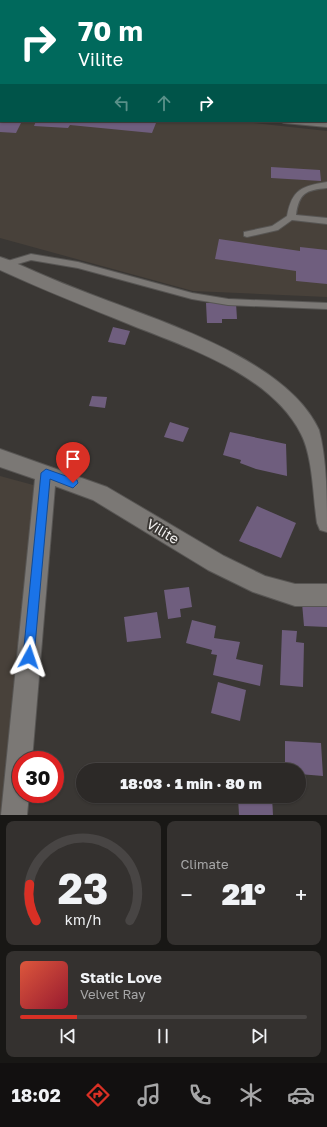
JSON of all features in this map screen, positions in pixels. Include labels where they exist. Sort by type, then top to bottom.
[{"type":"street","points":[[2,264],[214,351],[268,384],[293,407],[309,430],[314,443],[327,523]]},
{"type":"street","name":"Vilite","points":[[0,458],[100,493],[216,563],[261,585],[295,595],[327,595]]},
{"type":"street","points":[[14,815],[46,473]]},
{"type":"lane","points":[[298,122],[327,125]]},
{"type":"lane","points":[[291,217],[294,199],[302,191],[313,187],[327,185]]},
{"type":"lane","points":[[247,234],[275,228],[291,217],[327,221]]},
{"type":"lane","points":[[2,264],[31,257],[78,265],[192,296],[228,302],[327,306]]},
{"type":"shaded area","points":[[0,122],[245,122],[327,131],[327,297],[193,291],[0,238]]},
{"type":"shaded area","points":[[0,476],[48,489],[22,751],[12,751],[12,803],[22,803],[22,815],[0,815]]},
{"type":"building","points":[[0,122],[22,122],[16,133],[0,132]]},
{"type":"building","points":[[36,122],[168,122],[156,123],[152,133],[70,125],[68,128],[34,126]]},
{"type":"building","points":[[271,167],[320,170],[321,181],[271,178]]},
{"type":"building","points":[[219,239],[300,251],[300,247],[327,250],[327,284],[296,281],[296,271],[215,259]]},
{"type":"building","points":[[206,303],[236,303],[237,319],[222,319],[222,323],[207,323]]},
{"type":"building","points":[[113,327],[130,331],[125,345],[108,342]]},
{"type":"building","points":[[92,396],[107,397],[105,408],[89,406]]},
{"type":"building","points":[[170,422],[189,428],[183,442],[164,437]]},
{"type":"building","points":[[230,432],[286,444],[287,476],[256,469],[240,463],[241,460],[223,455]]},
{"type":"building","points":[[257,506],[296,523],[281,558],[239,541]]},
{"type":"building","points":[[189,587],[192,607],[180,609],[181,617],[168,619],[164,590]]},
{"type":"building","points":[[302,603],[327,604],[327,627],[304,626]]},
{"type":"building","points":[[157,612],[161,638],[127,642],[124,617]]},
{"type":"building","points":[[192,620],[216,626],[214,638],[240,642],[236,659],[263,665],[260,686],[213,675],[217,655],[211,654],[212,650],[186,643]]},
{"type":"building","points":[[282,630],[297,631],[296,642],[304,643],[303,687],[280,685]]},
{"type":"building","points":[[218,682],[246,690],[240,721],[211,713]]},
{"type":"building","points":[[285,741],[321,743],[323,776],[306,775],[306,763],[285,763]]},
{"type":"building","points":[[238,803],[272,803],[273,815],[239,815]]},
{"type":"route","points":[[29,657],[46,473],[73,483]]}]
